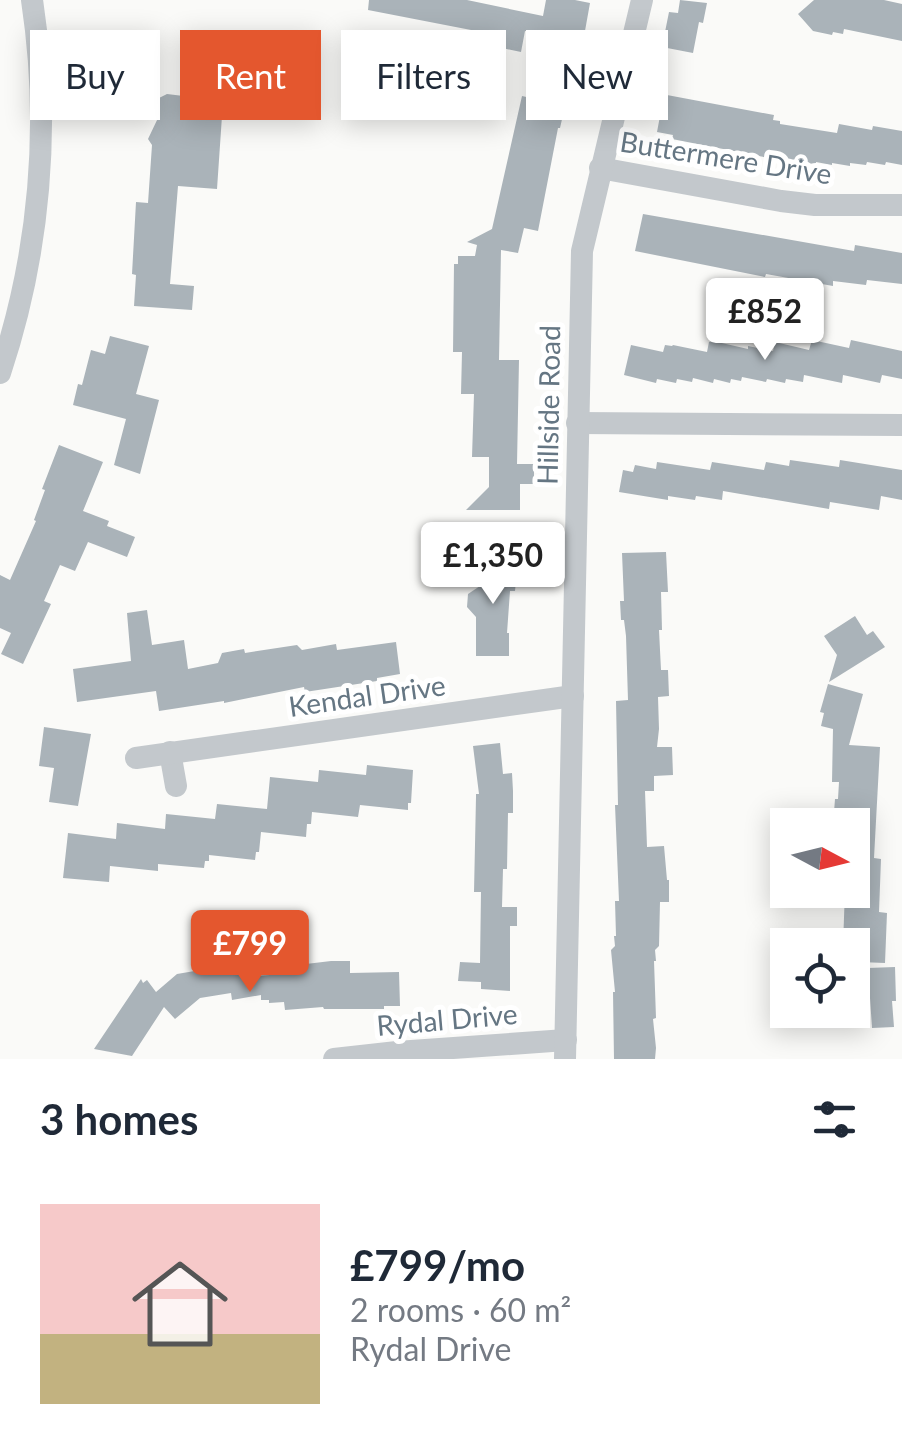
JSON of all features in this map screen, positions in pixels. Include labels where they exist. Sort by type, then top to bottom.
[{"type":"street","points":[[0,373],[14,332],[38,190],[42,124],[40,50],[32,0]]},
{"type":"street","name":"Hillside Road","points":[[566,1049],[582,252],[642,0]]},
{"type":"street","name":"Buttermere Drive","points":[[600,168],[781,202],[902,205]]},
{"type":"street","points":[[578,424],[902,426]]},
{"type":"street","name":"Kendal Drive","points":[[136,758],[573,696]]},
{"type":"street","points":[[170,752],[176,786]]},
{"type":"street","name":"Rydal Drive","points":[[334,1059],[397,1052],[566,1049]]},
{"type":"building","points":[[369,0],[467,0],[543,16],[546,0],[590,3],[585,30],[526,30],[521,52],[506,49],[506,30],[471,30],[368,10]]},
{"type":"building","points":[[680,0],[707,3],[693,53],[668,48],[665,30],[669,12],[678,13]]},
{"type":"building","points":[[814,0],[884,0],[902,4],[902,41],[844,29],[843,34],[832,35],[813,31],[798,14]]},
{"type":"building","points":[[668,95],[774,115],[773,120],[780,124],[837,133],[839,124],[902,131],[902,165],[784,161],[672,139],[673,135],[657,132],[659,120],[668,120]]},
{"type":"building","points":[[180,96],[180,120],[222,120],[217,189],[178,186],[170,284],[194,286],[192,310],[134,306],[136,202],[148,203],[152,145],[148,139],[160,120],[160,98]]},
{"type":"building","points":[[522,96],[526,97],[526,120],[562,120],[538,231],[524,228],[518,253],[501,250],[499,360],[519,360],[517,464],[534,464],[534,484],[520,484],[520,510],[466,510],[489,487],[489,457],[472,457],[474,394],[461,394],[462,352],[453,352],[454,264],[458,264],[458,256],[475,256],[477,245],[467,242],[492,229]]},
{"type":"building","points":[[643,214],[854,251],[855,245],[902,253],[902,284],[867,280],[866,285],[833,281],[833,286],[635,251]]},
{"type":"building","points":[[110,336],[149,346],[136,394],[159,400],[140,474],[114,465],[126,419],[73,405],[91,350],[105,354]]},
{"type":"building","points":[[812,340],[849,348],[851,340],[902,351],[902,379],[882,375],[880,383],[843,375],[842,383],[804,375],[803,382],[786,379],[785,383],[742,377],[741,381],[731,379],[730,383],[693,378],[692,382],[677,379],[676,383],[657,379],[656,383],[624,375],[631,345],[663,352],[665,345],[673,345],[707,352],[709,342],[713,341],[773,351],[775,342],[809,350]]},
{"type":"building","points":[[59,445],[103,462],[83,511],[135,537],[127,557],[88,542],[75,571],[60,565],[44,601],[51,604],[23,664],[1,654],[11,633],[0,628],[0,575],[10,580],[36,521],[45,490],[42,489]]},
{"type":"building","points":[[790,460],[839,467],[840,460],[902,470],[902,500],[881,496],[879,510],[830,502],[829,509],[723,491],[722,500],[668,496],[668,500],[619,492],[623,470],[633,472],[635,465],[656,469],[657,462],[710,470],[712,462],[764,470],[766,462],[789,466]]},
{"type":"building","points":[[666,552],[668,592],[661,592],[659,630],[661,670],[668,670],[669,696],[658,697],[657,747],[672,747],[673,775],[654,776],[654,791],[645,791],[647,847],[664,846],[669,880],[669,902],[660,902],[659,946],[654,961],[655,1059],[614,1059],[611,950],[616,936],[615,901],[619,901],[616,701],[628,700],[626,636],[620,601],[624,601],[622,553]]},
{"type":"building","points":[[482,559],[510,560],[509,570],[517,571],[515,591],[510,591],[509,656],[476,656],[476,617],[467,607],[468,594],[480,586]]},
{"type":"building","points":[[147,610],[152,645],[184,640],[188,669],[218,663],[222,653],[244,649],[245,653],[297,645],[302,650],[336,644],[337,650],[396,642],[400,674],[377,681],[305,692],[304,687],[159,711],[156,691],[77,702],[73,669],[131,661],[127,613]]},
{"type":"building","points":[[855,616],[867,635],[873,631],[885,647],[829,682],[837,655],[824,636]]},
{"type":"building","points":[[828,684],[863,694],[849,745],[880,747],[874,858],[881,859],[879,912],[887,913],[885,963],[870,962],[870,928],[844,928],[844,908],[870,908],[870,808],[834,808],[839,782],[832,782],[833,729],[821,726],[824,713],[820,712]]},
{"type":"building","points":[[44,727],[91,734],[78,806],[49,802],[54,768],[39,766]]},
{"type":"building","points":[[500,743],[503,774],[512,773],[513,791],[502,907],[517,907],[517,926],[510,926],[510,991],[481,989],[481,982],[458,981],[460,962],[480,963],[481,892],[474,892],[479,794],[473,746]]},
{"type":"building","points":[[367,765],[413,770],[408,810],[360,805],[358,817],[312,812],[306,837],[261,832],[255,860],[209,855],[204,868],[158,864],[158,871],[110,866],[109,882],[63,878],[68,833],[116,839],[117,823],[165,829],[166,814],[215,819],[217,804],[267,809],[270,777],[318,782],[319,770],[366,775]]},
{"type":"building","points":[[241,951],[246,977],[282,974],[281,967],[331,961],[350,961],[350,973],[399,972],[400,1006],[285,1010],[284,1002],[269,1003],[261,1000],[261,995],[232,1000],[231,993],[200,998],[175,1019],[164,1007],[132,1056],[94,1049],[141,979],[143,983],[147,980],[156,992],[177,974],[224,966],[222,954]]},
{"type":"building","points":[[895,967],[894,1027],[872,1028],[870,968]]}]
